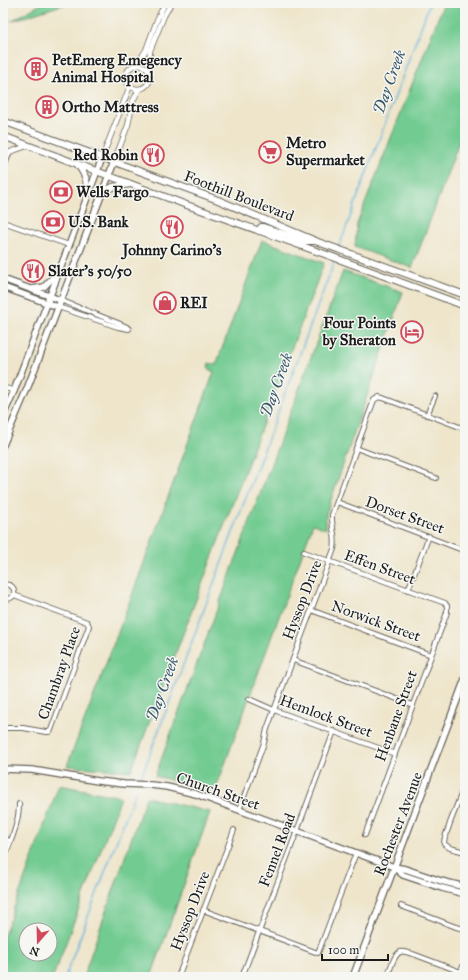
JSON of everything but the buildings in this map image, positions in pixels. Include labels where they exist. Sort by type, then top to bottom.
[{"type":"main road","name":"Foothill Boulevard","points":[[3,121],[218,200],[318,242],[465,295]]},
{"type":"main road","name":"Foothill Boulevard","points":[[3,136],[108,176],[465,306]]},
{"type":"main road","points":[[3,416],[14,391],[102,158]]},
{"type":"main road","points":[[3,445],[27,389],[114,162]]},
{"type":"main road","points":[[77,164],[87,182],[88,196]]},
{"type":"main road","points":[[102,193],[113,187],[130,184]]},
{"type":"main road","points":[[259,231],[263,226],[305,241],[318,242]]},
{"type":"main road","points":[[31,290],[44,287],[59,270]]},
{"type":"main road","points":[[3,279],[60,300]]},
{"type":"main road","points":[[3,287],[58,307]]},
{"type":"main road","name":"Rochester Avenue","points":[[353,977],[465,679]]},
{"type":"main road","name":"Church Street","points":[[3,769],[32,770],[98,781],[167,787],[196,794],[394,867],[406,869],[465,887]]},
{"type":"main road","name":"Church Street","points":[[394,867],[403,875],[465,894]]},
{"type":"street","points":[[136,66],[146,50],[165,3]]},
{"type":"street","points":[[130,86],[138,89],[144,87],[149,82],[150,76],[148,71],[150,51],[164,16],[171,3]]},
{"type":"street","points":[[102,158],[130,86],[127,75],[130,68],[142,66],[148,71]]},
{"type":"street","points":[[114,162],[128,125],[132,101],[138,89]]},
{"type":"street","points":[[3,169],[10,152],[28,146]]},
{"type":"street","points":[[3,147],[3,155]]},
{"type":"street","points":[[3,222],[69,245]]},
{"type":"street","points":[[58,307],[118,327],[129,328],[60,300]]},
{"type":"street","points":[[3,387],[14,391]]},
{"type":"street","points":[[435,396],[427,415],[465,430]]},
{"type":"street","name":"Hyssop Drive","points":[[239,810],[264,743],[274,710],[334,549],[336,541],[331,520],[332,515],[373,403],[376,398],[379,397],[427,415]]},
{"type":"street","points":[[356,448],[436,478]]},
{"type":"street","name":"Dorset Street","points":[[337,502],[465,550]]},
{"type":"street","points":[[408,590],[429,536]]},
{"type":"street","name":"Effen Street","points":[[304,552],[445,603],[447,606]]},
{"type":"street","points":[[3,585],[7,584],[12,586],[14,590],[14,595],[10,598],[3,599]]},
{"type":"street","name":"Chambray Place","points":[[3,728],[23,728],[46,732],[51,730],[89,626],[87,622],[14,595]]},
{"type":"street","name":"Henbane Street","points":[[365,835],[447,612],[447,606]]},
{"type":"street","name":"Norwick Street","points":[[311,610],[431,655]]},
{"type":"street","points":[[293,660],[413,704]]},
{"type":"street","name":"Hemlock Street","points":[[249,699],[274,710],[395,754]]},
{"type":"street","name":"Fennel Road","points":[[242,977],[334,731]]},
{"type":"street","points":[[465,784],[463,794],[445,836],[444,844],[450,848],[465,852]]},
{"type":"street","points":[[3,861],[19,813],[19,804]]},
{"type":"street","name":"Hyssop Drive","points":[[178,977],[234,830]]},
{"type":"street","points":[[3,838],[10,841]]},
{"type":"street","points":[[203,910],[318,953],[356,853]]},
{"type":"street","points":[[401,906],[465,929]]},
{"type":"street","points":[[388,977],[396,956],[400,952],[413,954],[460,975],[465,961]]},
{"type":"green space","points":[[43,3],[69,3],[11,21]]},
{"type":"green space","points":[[444,3],[465,3],[465,126],[412,268],[355,247],[357,224]]},
{"type":"green space","points":[[262,240],[324,263],[131,771],[67,766],[128,606],[214,372],[208,367],[209,363],[216,365]]},
{"type":"green space","points":[[343,271],[403,292],[326,514],[326,529],[313,524],[215,791],[155,776]]},
{"type":"green space","points":[[59,785],[121,797],[53,977],[3,977],[3,938]]},
{"type":"green space","points":[[146,797],[210,812],[151,977],[83,977]]},
{"type":"waterway","name":"Day Creek","points":[[339,247],[430,3]]},
{"type":"waterway","name":"Day Creek","points":[[142,775],[335,260]]},
{"type":"waterway","name":"Day Creek","points":[[65,977],[135,793]]},
{"type":"place","name":"PetEmerg Emegency Animal Hospital","points":[[36,69]]},
{"type":"place","name":"Ortho Mattress","points":[[47,107]]},
{"type":"place","name":"Metro Supermarket","points":[[270,152]]},
{"type":"place","name":"Red Robin","points":[[153,155]]},
{"type":"place","name":"Wells Fargo","points":[[61,192]]},
{"type":"place","name":"U.S. Bank","points":[[53,222]]},
{"type":"place","name":"Johnny Carino's","points":[[172,227]]},
{"type":"place","name":"Slater's 50/50","points":[[33,271]]},
{"type":"place","name":"REI","points":[[165,303]]},
{"type":"place","name":"Four Points by Sheraton","points":[[412,332]]}]
